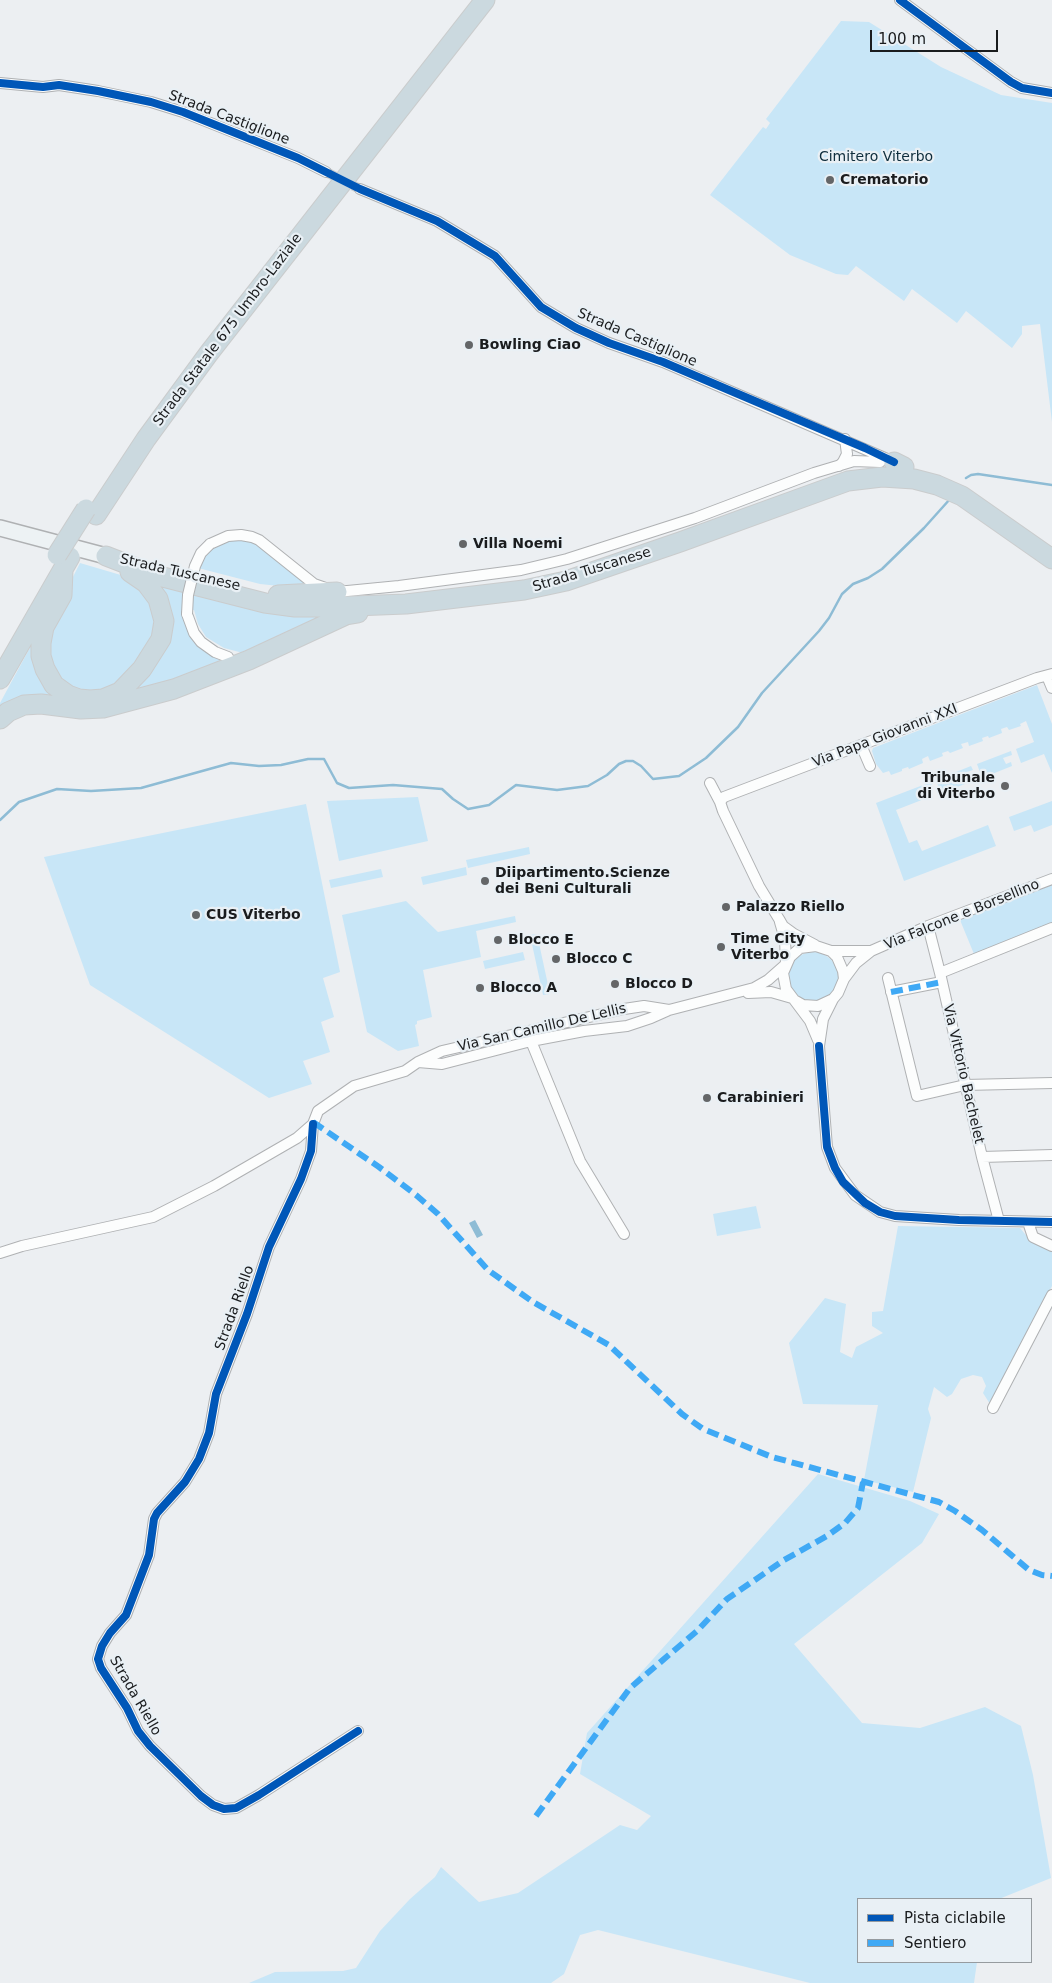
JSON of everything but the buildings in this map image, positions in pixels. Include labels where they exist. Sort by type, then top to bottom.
[{"type":"highway","name":"Strada Statale 675 Umbro-Laziale","points":[[0,679],[63,561],[142,426],[201,345],[470,0]]},
{"type":"highway","name":"Strada Statale 675 Umbro-Laziale","points":[[91,512],[209,353],[485,0]]},
{"type":"highway","name":"Strada Tuscanese","points":[[106,556],[150,563],[250,590],[326,598],[373,596],[514,580],[557,572],[696,527],[819,480],[856,470],[893,464],[945,478],[966,487],[1029,529]]},
{"type":"highway","name":"Strada Tuscanese","points":[[106,556],[155,575],[265,603],[303,607],[395,604],[524,590],[566,581],[848,482],[882,477],[914,479],[937,485],[962,496],[1052,558]]},
{"type":"highway","points":[[1029,529],[1052,542]]},
{"type":"highway","points":[[1029,529],[1052,546]]},
{"type":"highway","points":[[63,561],[62,595],[44,627],[41,656],[45,669],[54,685],[68,695],[79,699],[103,699],[120,692],[142,668],[159,645],[164,626],[160,605],[151,588],[140,578],[106,556]]},
{"type":"highway","name":"Strada Statale 675 Umbro-Laziale","points":[[0,655],[63,561]]},
{"type":"highway","points":[[278,594],[337,592]]},
{"type":"highway","points":[[0,719],[8,712],[24,705],[41,704],[82,709],[103,708],[134,701],[174,689],[249,660],[346,615],[374,612],[395,604]]},
{"type":"highway","points":[[228,657],[249,660]]},
{"type":"main road","name":"Strada Tuscanese","points":[[0,528],[106,556]]},
{"type":"street","points":[[900,0],[1011,82],[1022,88],[1052,92]]},
{"type":"street","name":"Strada Castiglione","points":[[0,83],[43,86],[60,85],[151,102],[183,112],[298,158],[326,172]]},
{"type":"street","name":"Strada Castiglione","points":[[360,189],[437,221],[495,256],[541,307],[576,328],[609,343],[663,362],[845,439],[893,464]]},
{"type":"street","points":[[839,466],[847,454],[845,439]]},
{"type":"street","name":"Strada Tuscanese","points":[[337,592],[512,571],[551,563],[650,533],[814,473],[864,460],[893,464]]},
{"type":"street","points":[[228,657],[215,652],[201,642],[194,633],[187,614],[187,600],[195,566],[201,553],[210,544],[228,536],[241,535],[260,540],[314,584],[337,592]]},
{"type":"street","points":[[1050,675],[1052,688]]},
{"type":"street","name":"Via Papa Giovanni XXI","points":[[720,802],[724,797],[1037,678],[1050,675]]},
{"type":"street","points":[[861,745],[870,766]]},
{"type":"street","points":[[710,783],[751,869],[783,926],[816,946],[831,951],[841,963],[844,979],[823,1019],[819,1046],[827,1147],[835,1168],[855,1195],[880,1212],[895,1216],[1052,1222]]},
{"type":"street","name":"Via Falcone e Borsellino","points":[[844,979],[856,964],[871,951],[928,926],[1052,880]]},
{"type":"street","points":[[779,919],[785,939],[783,981],[786,989],[810,1021],[819,1046]]},
{"type":"street","name":"Via Vittorio Bachelet","points":[[928,926],[982,1158],[999,1221]]},
{"type":"street","points":[[892,992],[941,977],[1052,928]]},
{"type":"street","points":[[785,964],[796,951],[808,946],[816,946]]},
{"type":"street","name":"Via Falcone e Borsellino","points":[[831,951],[871,951]]},
{"type":"street","name":"Via San Camillo De Lellis","points":[[418,1062],[442,1064],[531,1041],[584,1031],[627,1026],[669,1010],[754,988],[768,980],[785,964]]},
{"type":"street","points":[[888,978],[917,1096],[965,1085],[1052,1082]]},
{"type":"street","name":"Via San Camillo De Lellis","points":[[737,993],[763,992],[794,999]]},
{"type":"street","points":[[794,999],[810,1006],[818,1006],[833,999]]},
{"type":"street","name":"Via San Camillo De Lellis","points":[[313,1123],[318,1111],[354,1086],[405,1071],[442,1050],[624,1009],[644,1006],[669,1010]]},
{"type":"street","points":[[531,1041],[580,1161],[624,1234]]},
{"type":"street","points":[[0,1253],[22,1246],[153,1217],[214,1186],[297,1138],[313,1123]]},
{"type":"street","name":"Strada Riello","points":[[313,1123],[312,1151],[269,1247],[247,1314],[216,1394],[209,1433],[199,1459],[185,1482],[157,1513],[154,1519],[149,1555],[126,1615],[110,1633],[102,1646],[98,1659],[101,1668],[127,1708],[138,1731],[150,1746],[201,1796],[213,1805],[224,1809],[236,1808],[259,1795],[358,1731]]},
{"type":"street","points":[[982,1158],[1052,1155]]},
{"type":"street","points":[[1028,1222],[1033,1238],[1052,1246]]},
{"type":"street","points":[[993,1408],[1052,1295]]},
{"type":"green space","name":"Cimitero Viterbo","points":[[841,21],[869,22],[941,67],[1001,95],[1052,103],[1052,422],[1040,324],[1022,326],[1022,334],[1012,348],[966,311],[957,323],[912,289],[904,301],[856,266],[848,275],[836,274],[790,255],[710,195],[763,127],[766,129],[770,123],[766,119]]},
{"type":"green space","points":[[229,539],[252,540],[309,586],[298,588],[260,584],[198,568],[207,551]]},
{"type":"green space","points":[[80,563],[131,578],[156,612],[153,643],[126,679],[102,694],[71,690],[49,667],[47,628]]},
{"type":"green space","points":[[149,580],[323,615],[307,625],[243,653],[224,648],[206,637],[198,624],[194,610],[181,612],[189,635],[197,646],[226,663],[133,696],[133,685],[162,647]]},
{"type":"green space","points":[[33,642],[63,696],[0,708],[0,703]]},
{"type":"green space","points":[[1037,685],[1052,724],[1052,773],[1044,754],[1021,763],[1016,749],[1034,742],[1026,721],[1020,724],[1021,726],[1009,730],[1007,727],[1001,729],[1002,733],[989,738],[988,736],[982,738],[983,741],[969,746],[968,742],[961,744],[963,748],[950,753],[948,751],[942,753],[943,756],[930,761],[928,756],[922,759],[923,763],[909,769],[908,767],[902,769],[902,771],[891,775],[889,771],[883,773],[876,764],[872,751],[873,748]]},
{"type":"green space","points":[[1011,751],[1012,755],[1003,758],[1006,764],[1011,762],[1012,766],[982,778],[977,764]]},
{"type":"green space","points":[[971,766],[973,770],[964,773],[967,779],[972,778],[973,781],[941,793],[936,780]]},
{"type":"green space","points":[[931,782],[932,785],[923,788],[926,794],[931,793],[932,796],[896,810],[909,843],[917,840],[922,851],[988,825],[996,846],[904,881],[876,803]]},
{"type":"green space","points":[[418,797],[428,841],[339,861],[327,801]]},
{"type":"green space","points":[[1052,801],[1052,825],[1034,832],[1031,825],[1014,831],[1009,817]]},
{"type":"green space","name":"CUS Viterbo","points":[[306,804],[340,972],[323,978],[334,1017],[321,1022],[330,1052],[303,1061],[312,1084],[269,1098],[90,985],[44,857]]},
{"type":"green space","points":[[529,847],[530,854],[468,868],[466,860]]},
{"type":"green space","points":[[466,867],[467,875],[423,885],[421,877]]},
{"type":"green space","points":[[381,869],[383,877],[331,888],[329,880]]},
{"type":"green space","points":[[1052,885],[1052,923],[974,954],[960,920]]},
{"type":"green space","points":[[406,901],[438,932],[515,916],[516,922],[476,931],[481,957],[423,970],[432,1017],[417,1021],[415,1025],[419,1046],[398,1051],[367,1032],[342,915]]},
{"type":"green space","points":[[537,934],[550,994],[543,995],[530,935]]},
{"type":"green space","points":[[523,952],[525,960],[485,969],[483,961]]},
{"type":"green space","points":[[813,952],[822,954],[833,963],[838,977],[836,986],[827,997],[813,1002],[804,1000],[793,991],[788,977],[790,968],[799,957]]},
{"type":"green space","points":[[756,1206],[761,1228],[717,1236],[713,1214]]},
{"type":"green space","points":[[898,1226],[1020,1228],[1030,1240],[1052,1250],[1052,1286],[990,1404],[983,1393],[986,1386],[982,1377],[973,1375],[961,1379],[952,1394],[947,1397],[934,1387],[928,1409],[931,1418],[913,1492],[864,1480],[878,1405],[803,1404],[789,1343],[825,1298],[846,1304],[840,1352],[852,1358],[856,1347],[883,1333],[872,1326],[872,1312],[883,1311]]},
{"type":"green space","points":[[818,1474],[910,1501],[939,1514],[922,1543],[794,1644],[862,1723],[920,1728],[985,1707],[1021,1726],[1033,1775],[1051,1878],[1001,1898],[857,1898],[857,1963],[977,1963],[974,1983],[810,1983],[598,1930],[580,1935],[564,1974],[551,1983],[249,1983],[275,1972],[343,1971],[356,1968],[380,1931],[410,1899],[435,1877],[441,1867],[479,1902],[518,1893],[620,1825],[637,1830],[651,1816],[580,1774],[587,1733]]},
{"type":"shaded area","points":[[475,1220],[483,1235],[477,1238],[469,1223]]},
{"type":"waterway","points":[[966,478],[978,474],[1052,485]]},
{"type":"waterway","points":[[0,820],[19,802],[57,789],[91,791],[141,788],[231,763],[259,766],[281,765],[308,759],[324,759],[337,783],[349,788],[393,785],[442,789],[468,809],[489,805],[516,785],[557,790],[588,786],[626,761],[633,761],[641,766],[653,779],[679,776],[706,758],[738,727],[762,693],[819,631],[829,618],[842,594],[853,584],[868,578],[882,569],[924,528],[950,499]]},
{"type":"tunnel","points":[[326,172],[360,189]]},
{"type":"marked path","points":[[891,992],[942,982]]},
{"type":"marked path","points":[[313,1122],[416,1195],[438,1214],[488,1270],[533,1302],[609,1345],[682,1414],[703,1429],[772,1457],[939,1502],[982,1530],[1029,1570],[1042,1575],[1052,1576]]},
{"type":"marked path","points":[[536,1816],[630,1688],[697,1631],[727,1599],[784,1560],[827,1536],[845,1523],[858,1508],[863,1482]]},
{"type":"cycle path","points":[[900,0],[1011,82],[1022,88],[1052,93]]},
{"type":"cycle path","points":[[0,83],[43,87],[59,85],[151,102],[183,112],[298,158],[360,189],[437,221],[495,256],[541,307],[576,328],[609,343],[663,362],[894,462]]},
{"type":"cycle path","points":[[819,1046],[827,1147],[843,1182],[865,1203],[880,1212],[895,1216],[959,1220],[1052,1222]]},
{"type":"cycle path","points":[[313,1124],[311,1151],[301,1179],[269,1247],[247,1314],[216,1394],[209,1433],[199,1459],[185,1482],[157,1513],[154,1519],[149,1555],[126,1615],[110,1633],[102,1646],[98,1659],[101,1668],[127,1708],[138,1731],[150,1746],[201,1796],[213,1805],[224,1809],[236,1808],[259,1795],[358,1731]]},
{"type":"place","name":"Crematorio","points":[[830,180]]},
{"type":"place","name":"Bowling Ciao","points":[[469,345]]},
{"type":"place","name":"Villa Noemi","points":[[463,544]]},
{"type":"place","name":"Tribunale di Viterbo","points":[[1005,786]]},
{"type":"place","name":"Diipartimento.Scienze dei Beni Culturali","points":[[485,881]]},
{"type":"place","name":"Palazzo Riello","points":[[726,907]]},
{"type":"place","name":"CUS Viterbo","points":[[196,915]]},
{"type":"place","name":"Blocco E","points":[[498,940]]},
{"type":"place","name":"Time City Viterbo","points":[[721,947]]},
{"type":"place","name":"Blocco C","points":[[556,959]]},
{"type":"place","name":"Blocco D","points":[[615,984]]},
{"type":"place","name":"Blocco A","points":[[480,988]]},
{"type":"place","name":"Carabinieri","points":[[707,1098]]}]
